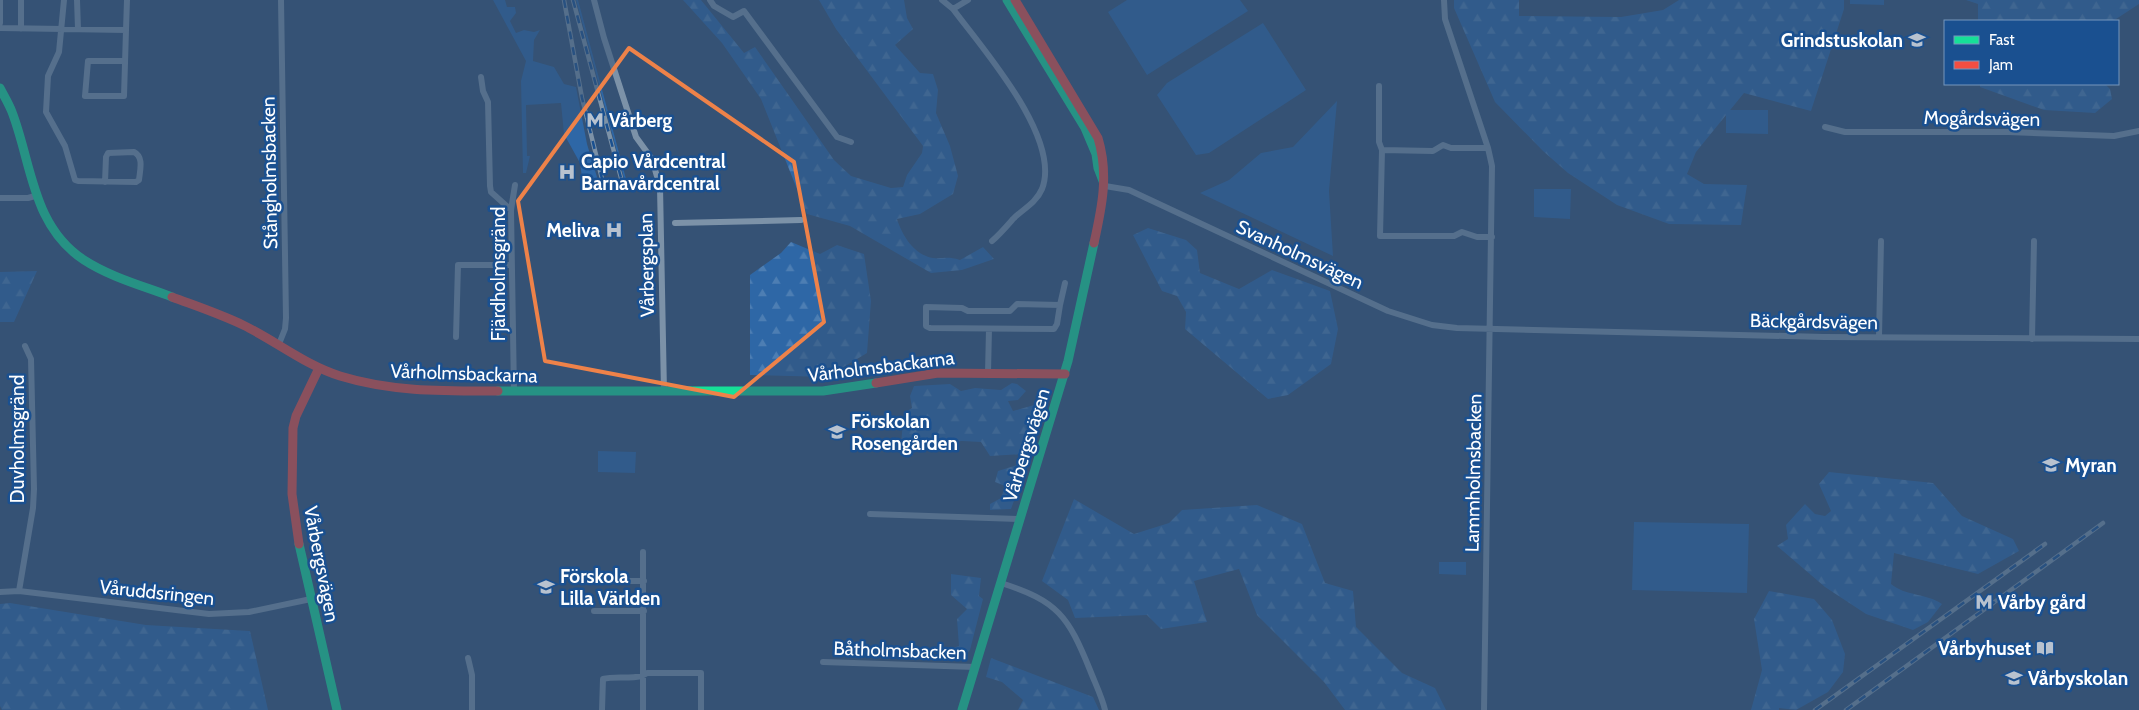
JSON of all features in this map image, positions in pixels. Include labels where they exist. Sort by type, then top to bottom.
[{"type":"street","points":[[0,0],[0,23]]},
{"type":"street","points":[[21,0],[21,29]]},
{"type":"street","points":[[64,0],[63,29],[59,52],[48,76],[47,116],[65,146],[75,180],[81,182],[105,182],[136,182],[139,180],[140,171],[140,158],[138,154],[134,152],[108,153],[105,182]]},
{"type":"street","points":[[77,0],[78,29]]},
{"type":"street","points":[[125,62],[88,61],[85,96],[124,96],[127,0]]},
{"type":"street","name":"Stångholmsbacken","points":[[279,344],[285,329],[286,318],[281,0]]},
{"type":"street","name":"Vårbergsplan","points":[[594,0],[604,38],[636,137],[652,159],[660,187],[664,392]]},
{"type":"street","points":[[710,0],[714,6],[733,17],[744,11],[837,137],[851,142]]},
{"type":"street","points":[[942,0],[953,9],[1023,105],[1039,140],[1045,170],[1042,190],[1035,201],[1013,219],[1004,231],[992,241]]},
{"type":"street","points":[[953,9],[968,0]]},
{"type":"street","name":"Vårbergsvägen","points":[[1007,0],[1085,128],[1096,154],[1098,168],[1105,186]]},
{"type":"street","name":"Vårbergsvägen","points":[[962,710],[1064,374],[1105,186],[1103,153],[1094,132],[1015,0]]},
{"type":"street","name":"Lammholmsbacken","points":[[1444,0],[1445,19],[1488,148],[1492,166],[1484,710]]},
{"type":"street","points":[[0,28],[126,30]]},
{"type":"street","points":[[482,78],[482,91],[488,102],[491,192],[511,210]]},
{"type":"street","points":[[1379,86],[1378,142],[1382,150],[1380,236],[1454,236],[1462,232],[1477,237],[1492,237]]},
{"type":"street","name":"Vårholmsbackarna","points":[[0,88],[12,111],[35,196],[49,224],[64,243],[83,259],[101,269],[238,323],[279,344],[319,368],[363,383],[405,390],[514,392],[823,391],[930,373],[1064,374]]},
{"type":"street","name":"Mogårdsvägen","points":[[1825,127],[1845,132],[2008,132],[2114,136],[2139,131]]},
{"type":"street","points":[[1382,150],[1433,151],[1443,145],[1451,148],[1488,148]]},
{"type":"street","name":"Fjärdholmsgränd","points":[[514,392],[511,210],[515,185]]},
{"type":"street","name":"Svanholmsvägen","points":[[1105,186],[1129,190],[1328,284],[1407,319],[1457,328],[1489,330]]},
{"type":"street","points":[[0,198],[28,198],[35,196]]},
{"type":"street","points":[[675,223],[801,220]]},
{"type":"street","points":[[1879,337],[1881,241]]},
{"type":"street","points":[[2032,338],[2034,241]]},
{"type":"street","points":[[456,337],[458,265],[512,265]]},
{"type":"street","points":[[1060,304],[1017,304],[1010,311],[968,311],[962,308],[926,307],[926,326],[930,328],[1054,329],[1057,324],[1064,283]]},
{"type":"street","points":[[988,373],[989,329]]},
{"type":"street","name":"Bäckgårdsvägen","points":[[1489,330],[2139,340]]},
{"type":"street","name":"Duvholmsgränd","points":[[19,591],[33,508],[34,489],[31,359],[25,346]]},
{"type":"street","name":"Vårbergsvägen","points":[[319,368],[296,416],[292,440],[292,509],[337,710]]},
{"type":"street","points":[[870,514],[1020,519]]},
{"type":"street","points":[[643,552],[643,710]]},
{"type":"street","points":[[582,581],[644,581]]},
{"type":"street","points":[[1001,583],[1027,591],[1051,606],[1061,615],[1076,635],[1105,710]]},
{"type":"street","name":"Våruddsringen","points":[[0,592],[19,591],[209,614],[249,612],[311,599]]},
{"type":"street","points":[[594,612],[644,611]]},
{"type":"street","points":[[468,658],[472,675],[472,710]]},
{"type":"street","name":"Båtholmsbacken","points":[[823,662],[975,667]]},
{"type":"street","points":[[602,710],[603,679],[612,676],[643,676],[647,673],[701,673],[701,710]]},
{"type":"highlighted area","points":[[629,48],[794,162],[824,322],[734,397],[545,361],[518,201]]},
{"type":"green space","points":[[493,0],[505,0],[507,7],[515,7],[516,13],[510,21],[516,33],[524,30],[534,32],[540,30],[534,40],[533,61],[554,67],[564,84],[576,87],[587,144],[600,187],[594,187],[582,177],[580,163],[564,134],[561,103],[526,105],[527,156],[530,156],[526,173],[523,173],[521,81],[526,61]]},
{"type":"green space","points":[[576,0],[578,0],[626,179],[647,189],[627,189]]},
{"type":"green space","points":[[683,0],[701,0],[744,53],[755,47],[834,160],[851,176],[891,188],[903,187],[907,175],[922,153],[923,146],[836,29],[819,0],[904,0],[907,18],[913,29],[895,45],[920,73],[933,74],[938,90],[936,113],[950,146],[958,176],[953,194],[920,214],[897,219],[910,243],[915,249],[926,256],[960,260],[983,247],[994,259],[962,270],[931,273],[850,226],[807,214],[761,99],[722,43]]},
{"type":"green space","points":[[1127,0],[1240,0],[1248,11],[1147,75],[1108,12]]},
{"type":"green space","points":[[1454,0],[1519,0],[1519,16],[1621,17],[1663,10],[1679,0],[1844,0],[1844,9],[1811,111],[1744,93],[1696,152],[1687,174],[1704,184],[1747,185],[1741,225],[1669,224],[1617,205],[1568,173],[1543,151],[1495,102],[1454,8]]},
{"type":"green space","points":[[1850,0],[1884,0],[1884,5],[1850,4]]},
{"type":"green space","points":[[1966,0],[2139,0],[2139,4],[2115,20],[1978,20],[1978,4]]},
{"type":"green space","points":[[1263,23],[1306,90],[1209,153],[1196,155],[1157,95],[1167,83]]},
{"type":"green space","points":[[1980,85],[2106,85],[2110,89],[2112,99],[2095,113],[2044,110],[1980,87]]},
{"type":"green space","points":[[1337,101],[1329,191],[1333,256],[1200,193],[1229,180],[1261,153],[1293,147]]},
{"type":"green space","points":[[1726,110],[1768,110],[1768,134],[1726,133]]},
{"type":"green space","points":[[1534,189],[1571,189],[1570,219],[1534,217]]},
{"type":"green space","points":[[1148,228],[1186,240],[1197,250],[1200,273],[1239,289],[1272,270],[1330,291],[1338,329],[1331,364],[1288,395],[1268,399],[1185,329],[1186,312],[1177,296],[1162,291],[1133,235]]},
{"type":"green space","points":[[791,242],[820,254],[837,245],[864,254],[871,301],[867,353],[827,377],[750,375],[750,275],[781,253]]},
{"type":"green space","points":[[37,271],[14,322],[0,322],[0,272]]},
{"type":"green space","points":[[1012,383],[1017,384],[1026,391],[1018,400],[1008,401],[1013,411],[1034,405],[1045,406],[1041,414],[1031,418],[1035,434],[1032,451],[1011,509],[990,510],[990,504],[1001,498],[1005,486],[995,482],[998,471],[1020,464],[1023,454],[990,456],[981,442],[962,441],[917,445],[912,456],[901,443],[904,413],[912,408],[910,396],[914,386],[950,384],[961,391],[975,388],[1001,390]]},
{"type":"green space","points":[[598,451],[636,452],[635,473],[598,472]]},
{"type":"green space","points":[[1829,472],[1933,483],[1962,516],[2013,539],[2019,551],[1978,574],[1894,553],[1891,584],[1903,591],[1936,600],[1942,604],[1928,622],[1913,630],[1866,614],[1825,587],[1777,546],[1788,539],[1786,525],[1805,504],[1815,514],[1825,516],[1831,511],[1819,484]]},
{"type":"green space","points":[[1074,499],[1134,534],[1169,523],[1182,510],[1257,505],[1302,524],[1325,583],[1353,591],[1356,627],[1402,673],[1435,688],[1446,710],[1345,710],[1324,682],[1257,615],[1239,569],[1194,581],[1207,622],[1161,629],[1147,615],[1075,618],[1068,600],[1042,581]]},
{"type":"green space","points":[[1634,522],[1749,524],[1747,593],[1632,590]]},
{"type":"green space","points":[[1439,562],[1466,562],[1466,575],[1439,574]]},
{"type":"green space","points":[[951,574],[981,578],[979,596],[983,599],[970,650],[963,657],[956,658],[944,655],[946,650],[959,646],[957,619],[967,609],[951,595]]},
{"type":"green space","points":[[1769,591],[1814,599],[1832,620],[1845,654],[1843,672],[1828,692],[1796,710],[1779,708],[1779,710],[1751,710],[1762,670],[1754,619]]},
{"type":"green space","points":[[10,603],[146,625],[250,631],[268,710],[2,710],[0,706],[0,604]]},
{"type":"green space","points":[[991,658],[1093,697],[1099,710],[1018,710],[1023,700],[1002,682],[986,677]]},
{"type":"railway","points":[[564,0],[582,98],[604,187]]},
{"type":"railway","points":[[573,0],[624,189]]},
{"type":"railway","points":[[1846,710],[2103,523]]},
{"type":"railway","points":[[1815,710],[2045,544]]},
{"type":"traffic: fast","points":[[1007,0],[1085,128],[1096,154],[1098,168],[1103,181]]},
{"type":"traffic: fast","points":[[0,88],[12,112],[36,193],[44,212],[54,230],[67,246],[94,266],[127,281],[172,297]]},
{"type":"traffic: fast","points":[[962,710],[1068,361],[1094,243]]},
{"type":"traffic: fast","points":[[498,391],[823,391],[876,383]]},
{"type":"traffic: fast","points":[[299,544],[337,710]]},
{"type":"traffic: jam","points":[[1015,0],[1098,138],[1104,178],[1102,203],[1094,243]]},
{"type":"traffic: jam","points":[[172,297],[243,325],[315,366],[340,376],[379,385],[418,390],[498,391]]},
{"type":"traffic: jam","points":[[299,544],[292,494],[293,428],[296,416],[319,368]]},
{"type":"traffic: jam","points":[[876,383],[938,373],[1065,374]]},
{"type":"place","name":"Grindstuskolan","points":[[1917,40]]},
{"type":"place","name":"Vårberg","points":[[595,120]]},
{"type":"place","name":"Capio Vårdcentral Barnavårdcentral","points":[[567,172]]},
{"type":"place","name":"Meliva","points":[[614,230]]},
{"type":"place","name":"Förskolan Rosengården","points":[[837,432]]},
{"type":"place","name":"Myran","points":[[2051,465]]},
{"type":"place","name":"Förskola Lilla Världen","points":[[546,587]]},
{"type":"place","name":"Vårby gård","points":[[1984,602]]},
{"type":"place","name":"Vårbyhuset","points":[[2045,648]]},
{"type":"place","name":"Vårbyskolan","points":[[2014,678]]}]
